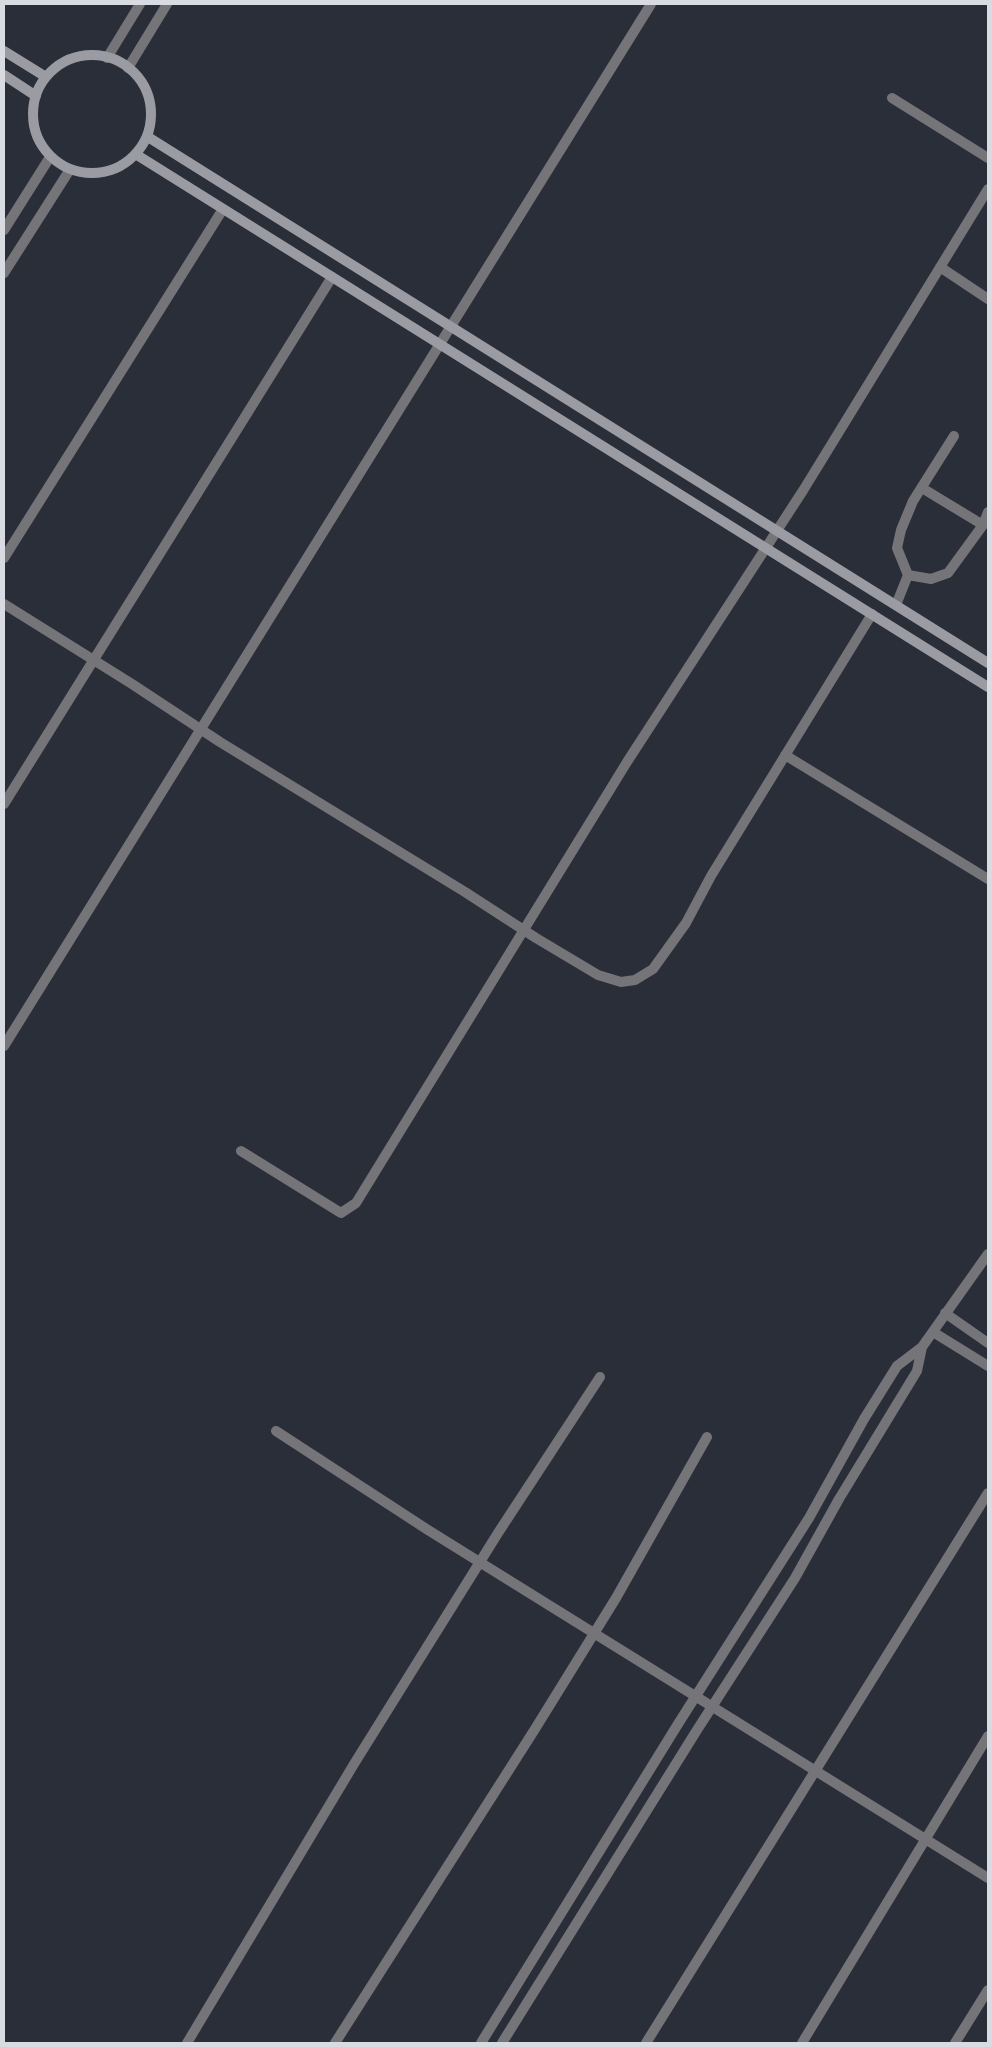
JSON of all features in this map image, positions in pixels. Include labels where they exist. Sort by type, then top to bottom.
[{"type":"street","points":[[107,58],[140,4]]},
{"type":"street","points":[[128,68],[167,4]]},
{"type":"street","points":[[4,1046],[651,4]]},
{"type":"street","points":[[4,51],[46,77]]},
{"type":"street","points":[[90,54],[107,58],[120,61],[143,83],[151,112],[148,137],[137,155],[116,168],[93,173],[69,171],[50,157],[40,144],[32,114],[36,96],[46,77],[61,62],[90,54]]},
{"type":"street","points":[[4,75],[36,96]]},
{"type":"street","points":[[892,98],[988,158]]},
{"type":"street","points":[[148,137],[988,662]]},
{"type":"street","points":[[137,155],[988,686]]},
{"type":"street","points":[[4,230],[50,157]]},
{"type":"street","points":[[4,273],[69,171]]},
{"type":"street","points":[[240,1150],[341,1213],[356,1203],[627,762],[766,548],[988,188]]},
{"type":"street","points":[[4,558],[223,209]]},
{"type":"street","points":[[940,268],[988,299]]},
{"type":"street","points":[[4,804],[332,277]]},
{"type":"street","points":[[896,605],[908,575],[897,548],[901,530],[922,488],[954,436]]},
{"type":"street","points":[[922,488],[983,524]]},
{"type":"street","points":[[908,575],[930,579],[948,573],[983,524],[988,512]]},
{"type":"street","points":[[4,604],[201,730],[523,930],[598,975],[621,982],[635,980],[653,970],[686,923],[711,876],[872,614]]},
{"type":"street","points":[[785,755],[988,879]]},
{"type":"street","points":[[481,2043],[809,1518],[864,1419],[897,1366],[922,1347],[988,1254]]},
{"type":"street","points":[[945,1313],[988,1343]]},
{"type":"street","points":[[933,1332],[988,1366]]},
{"type":"street","points":[[502,2043],[795,1578],[917,1371],[922,1347]]},
{"type":"street","points":[[187,2043],[354,1764],[600,1377]]},
{"type":"street","points":[[276,1431],[480,1563],[988,1878]]},
{"type":"street","points":[[335,2043],[448,1870],[594,1632],[707,1437]]},
{"type":"street","points":[[646,2043],[988,1493]]},
{"type":"street","points":[[802,2043],[988,1736]]},
{"type":"street","points":[[955,2043],[988,1990]]}]
